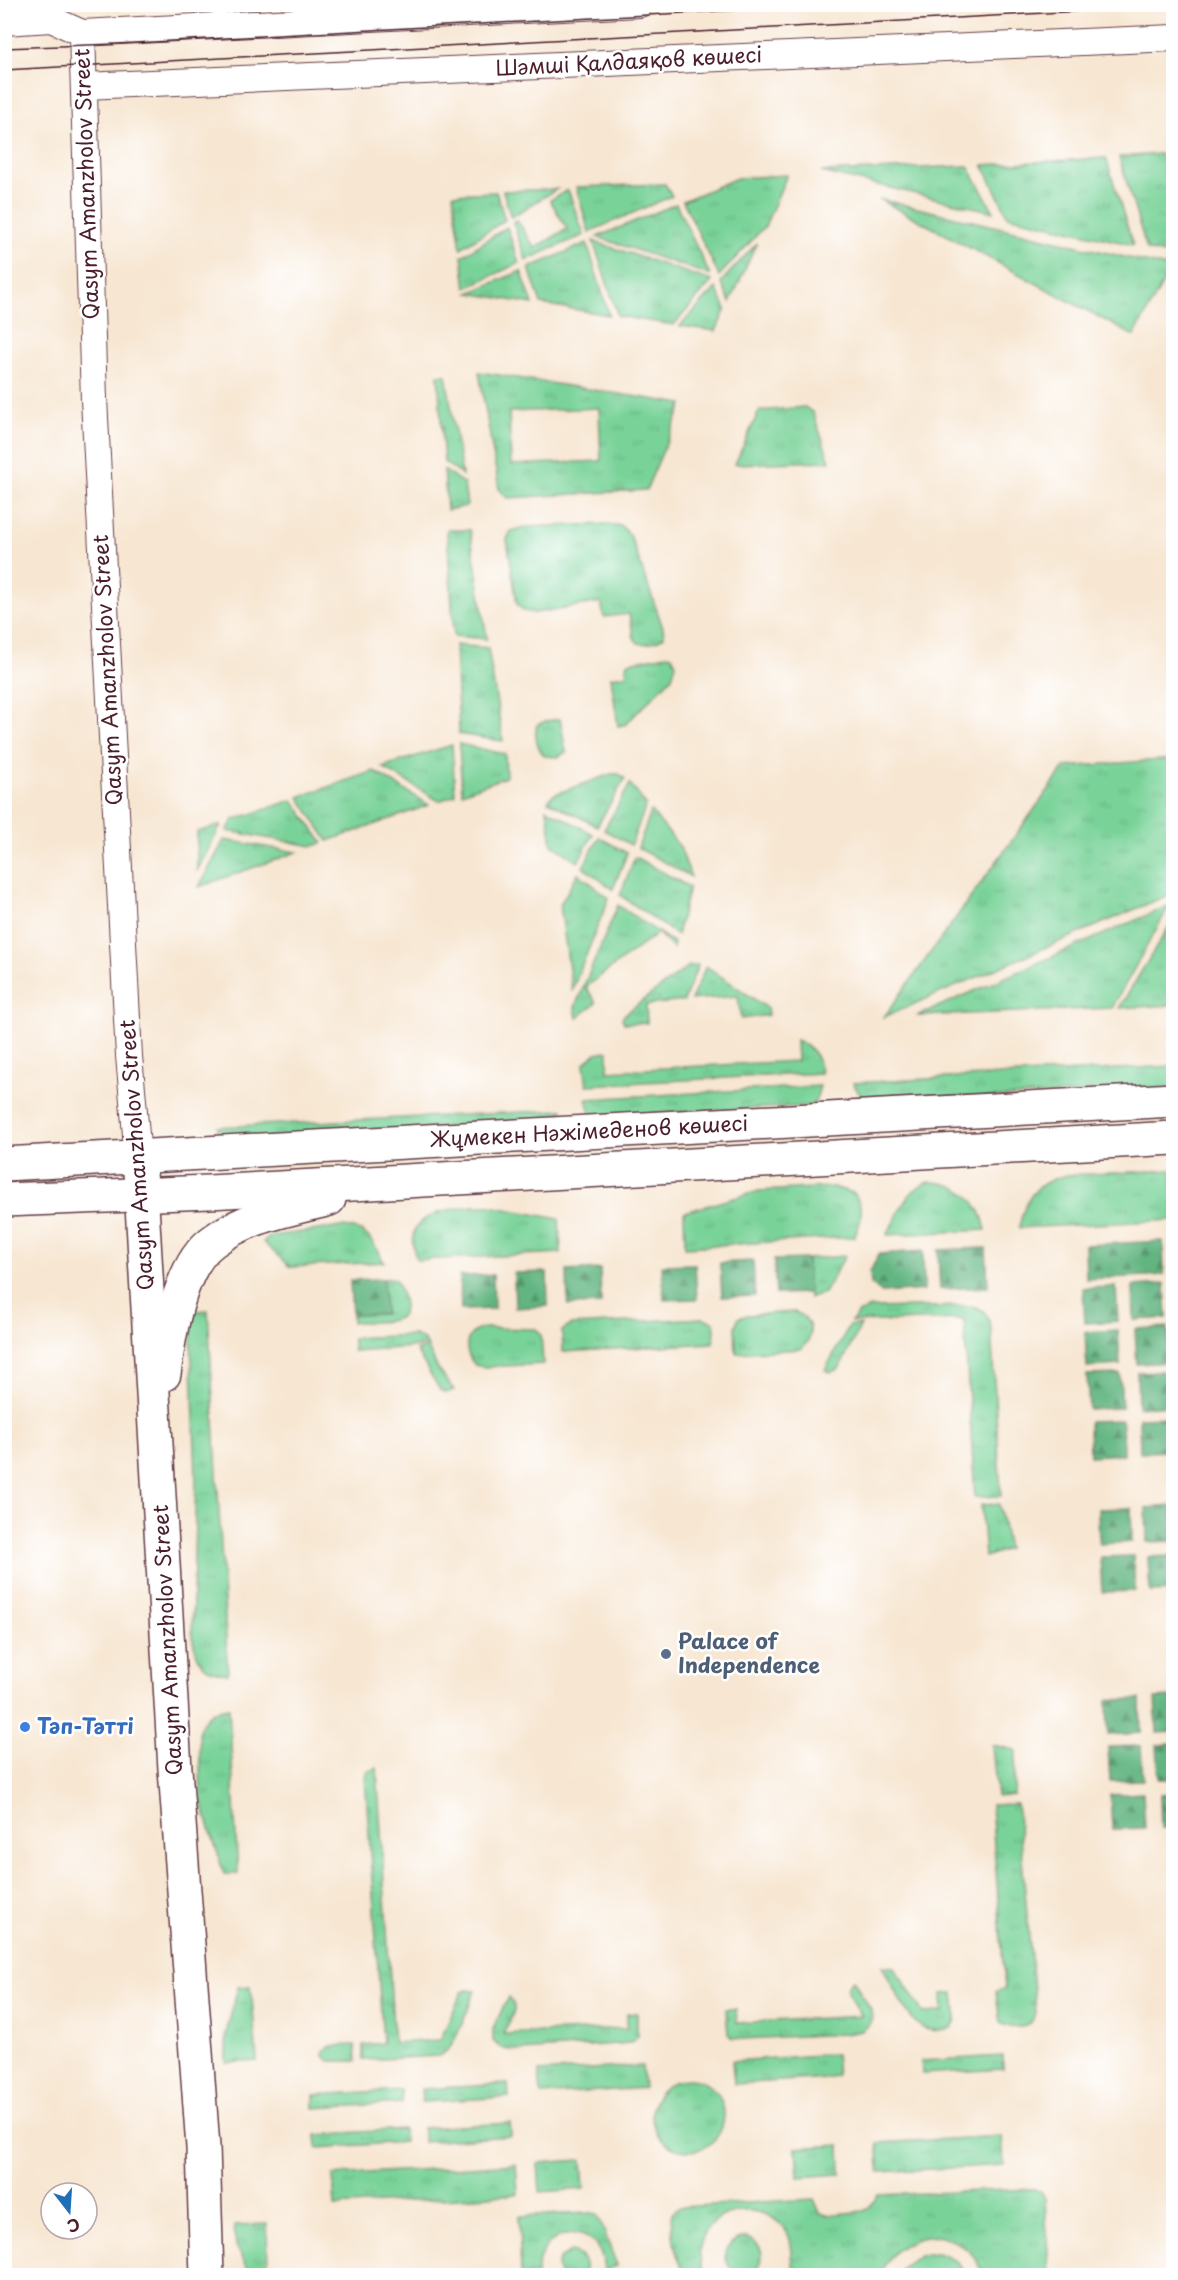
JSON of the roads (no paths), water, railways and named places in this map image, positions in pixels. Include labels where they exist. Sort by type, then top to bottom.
[{"type":"main road","name":"Жұмекен Нәжімеденов көшесі","points":[[4,1164],[1173,1100]]},
{"type":"main road","name":"Жұмекен Нәжімеденов көшесі","points":[[4,1200],[209,1192],[1173,1138]]},
{"type":"main road","name":"Qasym Amanzholov Street","points":[[138,1157],[142,1193],[176,1781],[203,2147],[207,2276]]},
{"type":"main road","points":[[155,1442],[167,1352],[182,1290],[195,1260],[212,1242],[234,1229],[267,1216],[407,1181]]},
{"type":"street","points":[[4,22],[51,20],[82,33],[640,4]]},
{"type":"street","name":"Qasym Amanzholov Street","points":[[82,33],[94,399],[129,1056],[138,1157]]},
{"type":"street","name":"Шәмші Қалдаяқов көшесі","points":[[84,86],[1173,38]]},
{"type":"tram line","points":[[4,48],[116,44],[847,4]]},
{"type":"tram line","points":[[4,70],[1174,6]]},
{"type":"place","name":"Palace of Independence","points":[[666,1654]]},
{"type":"place","name":"Тәп-Тәтті","points":[[25,1727]]}]
